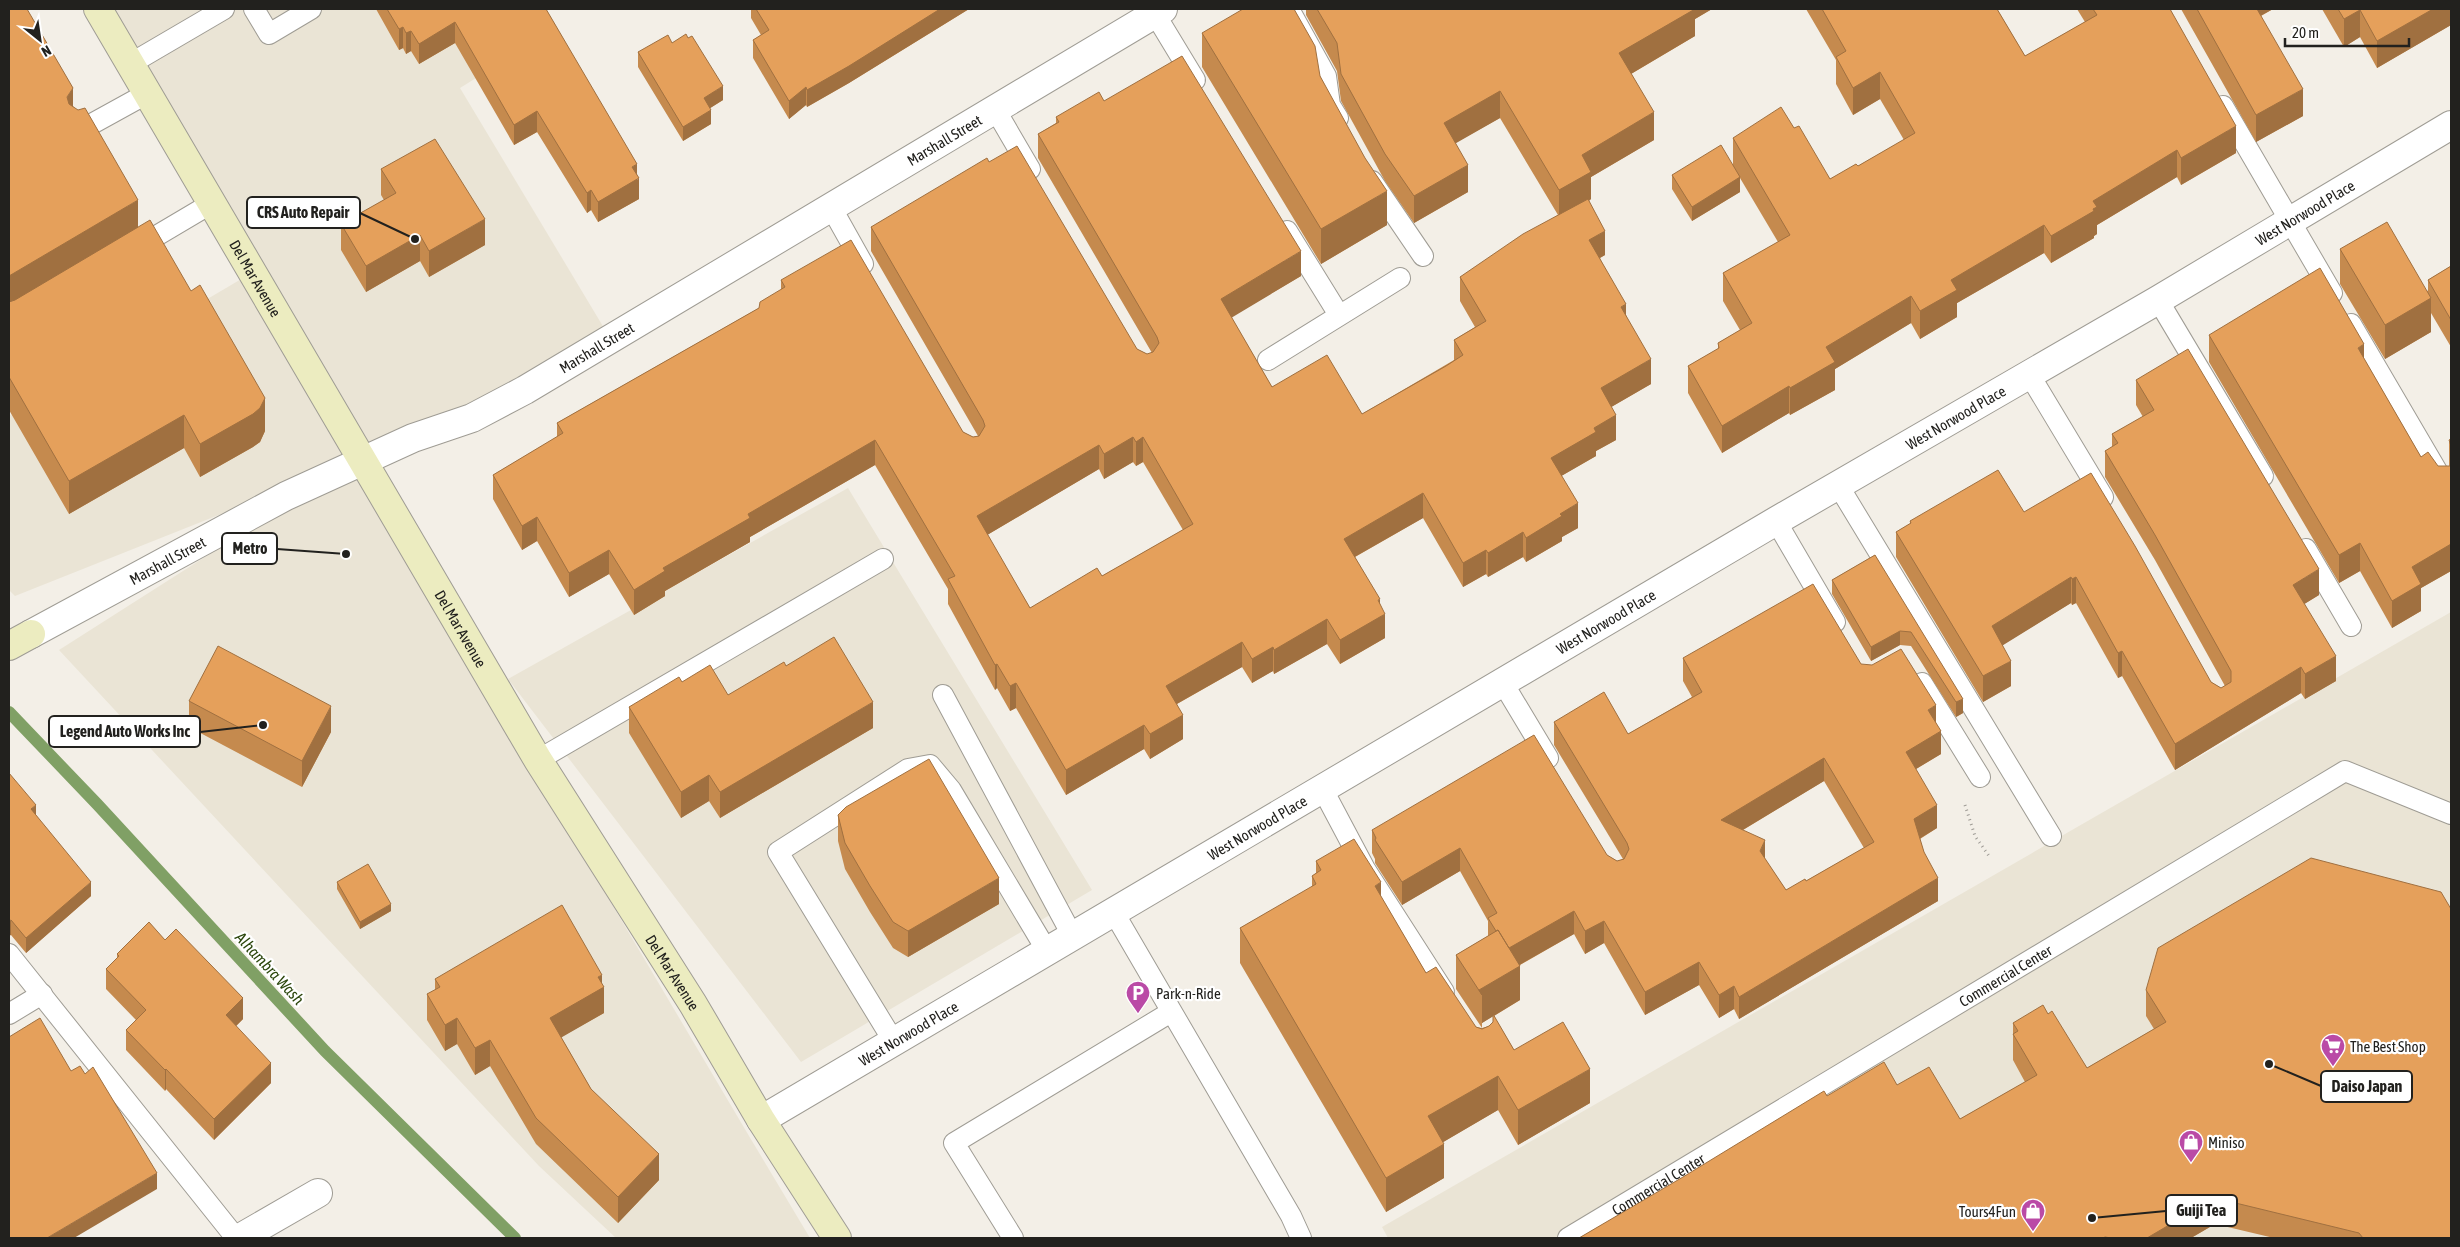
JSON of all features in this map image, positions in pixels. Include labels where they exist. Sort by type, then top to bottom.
[{"type":"main road","name":"Del Mar Avenue","points":[[98,9],[538,760],[692,1004],[761,1120],[837,1238]]},
{"type":"street","name":"Marshall Street","points":[[20,640],[286,496],[413,438],[472,418],[525,390],[1159,11]]},
{"type":"street","name":"West Norwood Place","points":[[761,1120],[1776,521],[2158,300],[2451,125]]},
{"type":"street","points":[[238,1238],[318,1193]]},
{"type":"lane","points":[[130,64],[196,16],[224,9]]},
{"type":"lane","points":[[254,9],[269,34],[311,9]]},
{"type":"lane","points":[[1289,9],[1326,76],[1330,105],[1348,138]]},
{"type":"lane","points":[[1159,11],[1206,98]]},
{"type":"lane","points":[[79,131],[148,93]]},
{"type":"lane","points":[[2215,93],[2444,483]]},
{"type":"lane","points":[[995,109],[1040,187]]},
{"type":"lane","points":[[1362,163],[1375,187],[1423,256]]},
{"type":"lane","points":[[119,258],[212,203]]},
{"type":"lane","points":[[831,207],[875,284]]},
{"type":"lane","points":[[1278,215],[1339,315]]},
{"type":"lane","points":[[1268,360],[1400,278]]},
{"type":"lane","points":[[2158,300],[2272,490]]},
{"type":"lane","points":[[2029,374],[2115,516]]},
{"type":"lane","points":[[1838,485],[2051,836]]},
{"type":"lane","points":[[1776,521],[1843,636]]},
{"type":"lane","points":[[2296,533],[2351,626]]},
{"type":"lane","points":[[538,760],[883,558]]},
{"type":"lane","points":[[1910,664],[1980,778]]},
{"type":"lane","points":[[1503,683],[1557,773]]},
{"type":"lane","points":[[943,695],[1073,937]]},
{"type":"lane","points":[[894,1042],[778,852],[908,769],[930,765],[951,790],[1046,951]]},
{"type":"lane","name":"Commercial Center","points":[[1568,1238],[2345,772],[2451,814]]},
{"type":"lane","points":[[1322,788],[1365,869],[1456,1010]]},
{"type":"lane","points":[[1113,911],[1291,1216],[1301,1238]]},
{"type":"lane","points":[[9,954],[238,1238]]},
{"type":"lane","points":[[9,1014],[42,994]]},
{"type":"lane","points":[[1013,1238],[954,1143],[1171,1012]]},
{"type":"path","points":[[1980,778],[1965,806],[1975,836],[1989,856]]},
{"type":"shaded area","points":[[112,9],[453,9],[489,70],[460,88],[604,328],[455,413],[371,446]]},
{"type":"shaded area","points":[[243,278],[351,460],[284,489],[15,596],[9,590],[9,416]]},
{"type":"shaded area","points":[[357,473],[810,1238],[616,1238],[539,1166],[59,650],[293,501]]},
{"type":"shaded area","points":[[848,488],[1092,890],[801,1062],[508,679]]},
{"type":"shaded area","points":[[2451,612],[2451,1238],[1388,1238],[1382,1227]]},
{"type":"building","points":[[9,9],[27,9],[73,88],[67,97],[69,104],[78,110],[85,108],[138,200],[9,276]]},
{"type":"building","points":[[387,9],[546,9],[637,164],[632,167],[639,178],[598,202],[591,190],[587,193],[537,111],[514,125],[455,22],[419,44],[411,31],[406,33],[403,27],[399,29]]},
{"type":"building","points":[[756,9],[940,9],[849,66],[807,90],[806,87],[789,101],[753,40],[769,30]]},
{"type":"building","points":[[1243,9],[1294,9],[1315,46],[1320,76],[1365,158],[1387,191],[1321,229],[1202,33]]},
{"type":"building","points":[[1317,9],[1695,9],[1619,53],[1654,112],[1582,155],[1591,172],[1559,190],[1500,91],[1444,123],[1468,165],[1414,196],[1385,154],[1341,74],[1337,43]]},
{"type":"building","points":[[1822,9],[1997,9],[2025,56],[2097,15],[2093,9],[2170,9],[2236,126],[2181,158],[2177,150],[2093,201],[2097,207],[2093,209],[2094,211],[2051,236],[2044,225],[1951,280],[1957,290],[1920,311],[1911,296],[1826,347],[1835,362],[1790,388],[1789,386],[1722,426],[1688,366],[1719,348],[1718,343],[1752,323],[1723,273],[1790,235],[1733,138],[1781,107],[1794,128],[1799,126],[1830,179],[1856,164],[1858,166],[1915,133],[1880,72],[1853,88],[1836,57],[1846,51]]},
{"type":"building","points":[[2197,9],[2257,9],[2303,89],[2256,115]]},
{"type":"building","points":[[2338,9],[2433,9],[2377,41],[2360,10],[2344,19]]},
{"type":"building","points":[[686,34],[688,38],[692,36],[723,86],[704,98],[711,110],[683,127],[638,52],[668,35],[672,43]]},
{"type":"building","points":[[1182,56],[1301,251],[1221,299],[1272,387],[1327,355],[1362,414],[1463,355],[1454,340],[1486,321],[1460,277],[1523,234],[1588,199],[1605,231],[1589,240],[1626,304],[1621,307],[1651,359],[1601,388],[1616,415],[1594,428],[1596,432],[1551,458],[1578,503],[1560,514],[1562,516],[1526,538],[1523,532],[1488,553],[1486,550],[1463,563],[1423,493],[1344,539],[1380,599],[1378,600],[1385,614],[1340,640],[1327,619],[1274,650],[1273,647],[1252,659],[1242,642],[1166,686],[1183,715],[1150,734],[1144,725],[1066,770],[1016,683],[1010,686],[997,664],[995,665],[948,579],[955,576],[875,440],[748,514],[750,518],[663,568],[665,571],[634,590],[609,550],[569,573],[537,517],[522,526],[493,475],[563,433],[557,423],[759,308],[760,302],[785,287],[781,280],[851,240],[963,432],[973,437],[979,436],[985,426],[983,420],[871,227],[987,158],[989,162],[1017,146],[1137,349],[1147,354],[1153,352],[1159,343],[1157,337],[1038,134],[1059,122],[1056,117],[1099,92],[1104,101]],"holes":[[[1133,437],[1136,442],[1143,437],[1193,524],[1102,576],[1097,568],[1030,608],[977,516],[1099,445],[1104,454]]]},
{"type":"building","points":[[435,139],[485,219],[429,251],[420,235],[366,266],[341,224],[396,193],[381,169]]},
{"type":"building","points":[[1721,145],[1740,177],[1692,207],[1672,175]]},
{"type":"building","points":[[150,220],[191,291],[200,285],[265,398],[260,408],[253,414],[200,444],[184,415],[69,481],[9,377],[9,302]]},
{"type":"building","points":[[2387,222],[2431,298],[2385,325],[2340,249]]},
{"type":"building","points":[[2451,266],[2451,320],[2428,280]]},
{"type":"building","points":[[2320,268],[2364,344],[2358,348],[2421,457],[2428,452],[2438,466],[2451,465],[2451,544],[2412,567],[2421,584],[2392,601],[2360,543],[2339,555],[2209,335]]},
{"type":"building","points":[[2188,349],[2319,569],[2293,585],[2336,656],[2305,674],[2301,667],[2175,744],[2122,651],[2118,653],[2076,577],[2072,579],[2071,577],[1992,626],[2011,661],[1983,676],[1896,532],[1911,523],[1910,521],[1998,470],[2024,512],[2091,473],[2135,546],[2211,682],[2221,688],[2231,682],[2231,671],[2155,535],[2105,451],[2118,443],[2112,434],[2154,410],[2136,380]]},
{"type":"building","points":[[1875,555],[1963,699],[1956,702],[1911,632],[1900,631],[1871,647],[1832,580]]},
{"type":"building","points":[[1813,584],[1861,664],[1872,665],[1901,649],[1936,705],[1928,710],[1941,731],[1906,752],[1937,805],[1914,819],[1924,852],[1938,878],[1739,997],[1734,986],[1719,995],[1699,962],[1645,992],[1604,921],[1585,931],[1574,911],[1509,948],[1488,918],[1497,913],[1460,848],[1402,882],[1375,840],[1376,838],[1372,830],[1534,735],[1607,855],[1617,861],[1624,859],[1629,849],[1627,843],[1554,722],[1604,692],[1628,734],[1702,692],[1683,658]],"holes":[[[1824,758],[1874,842],[1806,881],[1805,879],[1786,890],[1760,851],[1765,840],[1721,820]]]},
{"type":"building","points":[[834,637],[873,702],[720,792],[709,775],[681,792],[629,707],[679,677],[682,682],[710,665],[728,695],[784,662],[786,666]]},
{"type":"building","points":[[218,646],[331,706],[302,761],[189,701]]},
{"type":"building","points":[[929,759],[999,878],[908,931],[893,922],[870,886],[845,843],[838,815],[846,807]]},
{"type":"building","points":[[9,773],[36,805],[31,809],[91,882],[26,938],[11,920],[9,921]]},
{"type":"building","points":[[1354,839],[1381,882],[1375,886],[1426,973],[1436,967],[1476,1027],[1482,1029],[1489,1026],[1493,1022],[1493,1014],[1514,1050],[1563,1022],[1590,1069],[1518,1110],[1498,1076],[1428,1116],[1444,1144],[1386,1178],[1240,928],[1316,884],[1312,876],[1321,870],[1316,861]]},
{"type":"building","points":[[2311,858],[2441,892],[2451,909],[2451,1238],[2363,1238],[2359,1233],[2215,1198],[2147,1238],[1579,1238],[1824,1091],[1827,1096],[1884,1062],[1897,1085],[1929,1067],[1960,1119],[2037,1075],[2013,1034],[2018,1031],[2013,1023],[2043,1005],[2048,1014],[2052,1011],[2087,1068],[2166,1022],[2146,990],[2158,948]]},
{"type":"building","points":[[368,864],[391,904],[360,922],[337,882]]},
{"type":"building","points":[[562,905],[602,975],[598,977],[604,987],[550,1018],[591,1089],[659,1154],[618,1197],[536,1118],[490,1040],[475,1048],[457,1018],[445,1025],[427,994],[440,987],[435,979]]},
{"type":"building","points":[[149,922],[165,940],[176,929],[243,998],[226,1015],[271,1063],[214,1119],[126,1030],[146,1010],[106,969],[119,956],[117,954]]},
{"type":"building","points":[[1498,930],[1520,966],[1479,990],[1482,995],[1456,955]]},
{"type":"building","points":[[40,1018],[71,1071],[80,1066],[85,1074],[93,1067],[157,1173],[47,1238],[9,1238],[9,1037]]},
{"type":"waterway","name":"Alhambra Wash","points":[[9,712],[97,804],[325,1051],[515,1238]]},
{"type":"place","name":"CRS Auto Repair","points":[[415,239]]},
{"type":"place","name":"Metro","points":[[346,554]]},
{"type":"place","name":"Legend Auto Works Inc","points":[[263,725]]},
{"type":"place","name":"Park-n-Ride","points":[[1138,1014]]},
{"type":"place","name":"Daiso Japan","points":[[2269,1064]]},
{"type":"place","name":"The Best Shop","points":[[2333,1067]]},
{"type":"place","name":"Miniso","points":[[2191,1163]]},
{"type":"place","name":"Guiji Tea","points":[[2092,1218]]},
{"type":"place","name":"Tours4Fun","points":[[2033,1232]]}]
